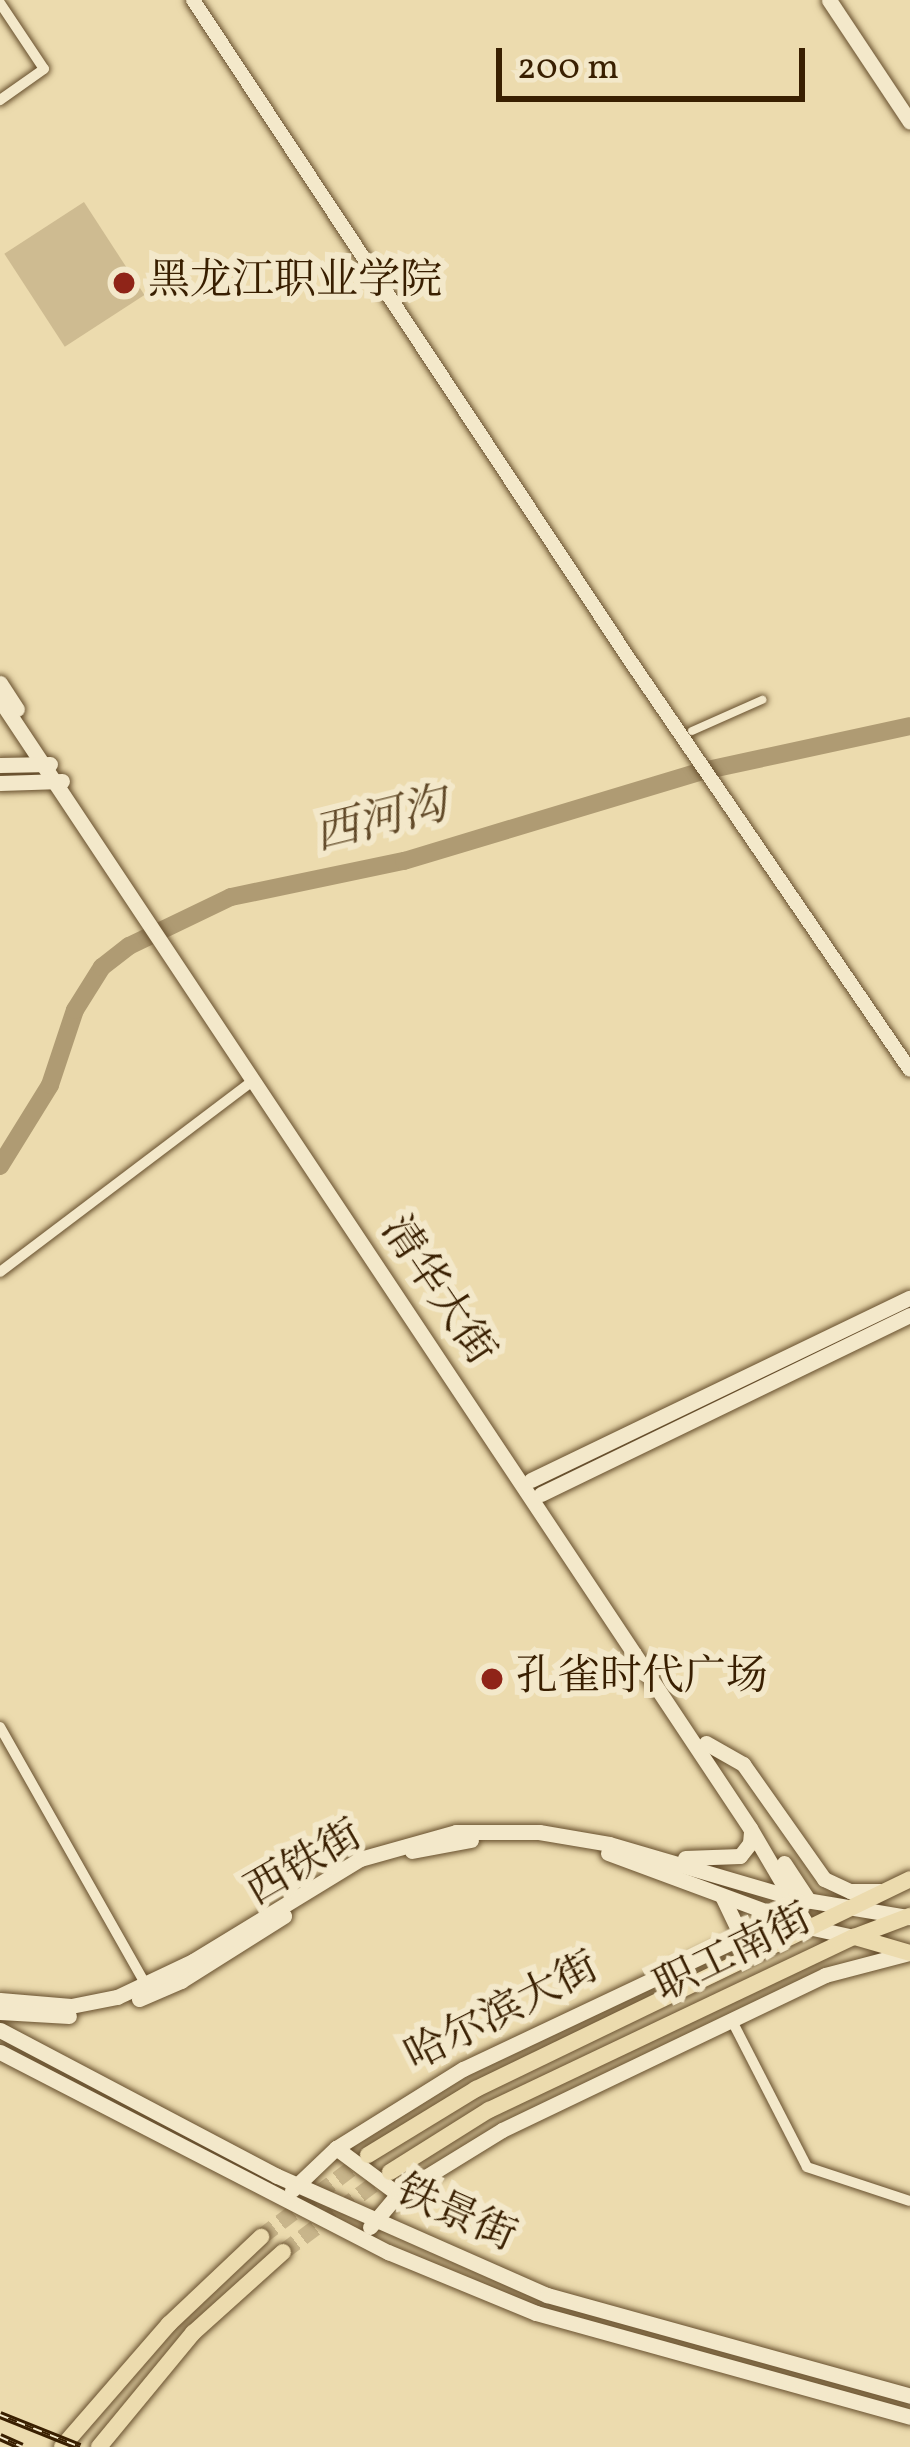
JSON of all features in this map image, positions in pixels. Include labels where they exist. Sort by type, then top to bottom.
[{"type":"main road","points":[[830,0],[910,122]]},
{"type":"main road","name":"清华大街","points":[[0,683],[211,1013],[706,1743],[801,1900],[808,1927]]},
{"type":"main road","name":"清华大街","points":[[0,700],[49,764]]},
{"type":"main road","points":[[0,766],[49,764]]},
{"type":"main road","points":[[0,783],[61,782]]},
{"type":"main road","name":"清华大街","points":[[211,1013],[251,1082],[801,1900]]},
{"type":"main road","points":[[536,1487],[910,1298]]},
{"type":"main road","points":[[536,1487],[910,1315]]},
{"type":"main road","points":[[706,1743],[742,1764],[824,1879],[856,1892],[889,1889]]},
{"type":"main road","points":[[660,1861],[740,1856],[750,1844],[750,1828]]},
{"type":"main road","name":"西铁街","points":[[0,2000],[71,2006],[146,1985],[344,1867],[434,1834],[539,1832],[660,1861]]},
{"type":"main road","name":"西铁街","points":[[0,2012],[70,2015],[137,2000],[181,1981],[355,1872],[428,1847],[469,1840],[547,1843],[660,1861]]},
{"type":"main road","points":[[660,1861],[801,1900],[909,1916]]},
{"type":"main road","points":[[660,1861],[722,1896],[808,1927],[910,1953]]},
{"type":"main road","name":"职工南街","points":[[368,2155],[476,2089],[910,1879]]},
{"type":"main road","points":[[722,1896],[751,1955]]},
{"type":"main road","name":"职工南街","points":[[390,2172],[489,2110],[854,1936],[909,1916]]},
{"type":"main road","points":[[742,1937],[777,1944]]},
{"type":"main road","name":"哈尔滨大街","points":[[282,2200],[336,2148],[463,2069],[742,1937]]},
{"type":"main road","name":"职工南街","points":[[731,2019],[825,1975],[910,1953]]},
{"type":"main road","points":[[360,2238],[398,2194],[502,2130],[731,2019]]},
{"type":"main road","name":"铁景街","points":[[0,2030],[298,2185],[547,2295],[910,2396]]},
{"type":"main road","name":"铁景街","points":[[0,2052],[360,2238],[536,2313],[910,2416]]},
{"type":"main road","points":[[336,2148],[398,2194]]},
{"type":"main road","points":[[62,2447],[156,2337],[261,2237]]},
{"type":"main road","points":[[100,2447],[194,2333],[284,2252]]},
{"type":"street","points":[[194,0],[910,1070]]},
{"type":"street","points":[[0,3],[44,69],[0,100]]},
{"type":"street","points":[[692,731],[762,700]]},
{"type":"street","points":[[0,1272],[251,1082]]},
{"type":"street","points":[[0,1727],[146,1985]]},
{"type":"street","points":[[731,2019],[806,2168],[910,2201]]},
{"type":"shaded area","points":[[84,202],[144,295],[65,347],[4,254]]},
{"type":"waterway","name":"西河沟","points":[[0,1166],[50,1085],[75,1010],[102,967],[129,946],[231,897],[404,861],[698,772],[910,726]]},
{"type":"tunnel","points":[[261,2237],[368,2156]]},
{"type":"tunnel","points":[[283,2252],[389,2173]]},
{"type":"railway","points":[[0,2415],[80,2447]]},
{"type":"railway","points":[[0,2437],[22,2447]]},
{"type":"place","name":"黑龙江职业学院","points":[[124,283]]},
{"type":"place","name":"孔雀时代广场","points":[[492,1679]]}]
